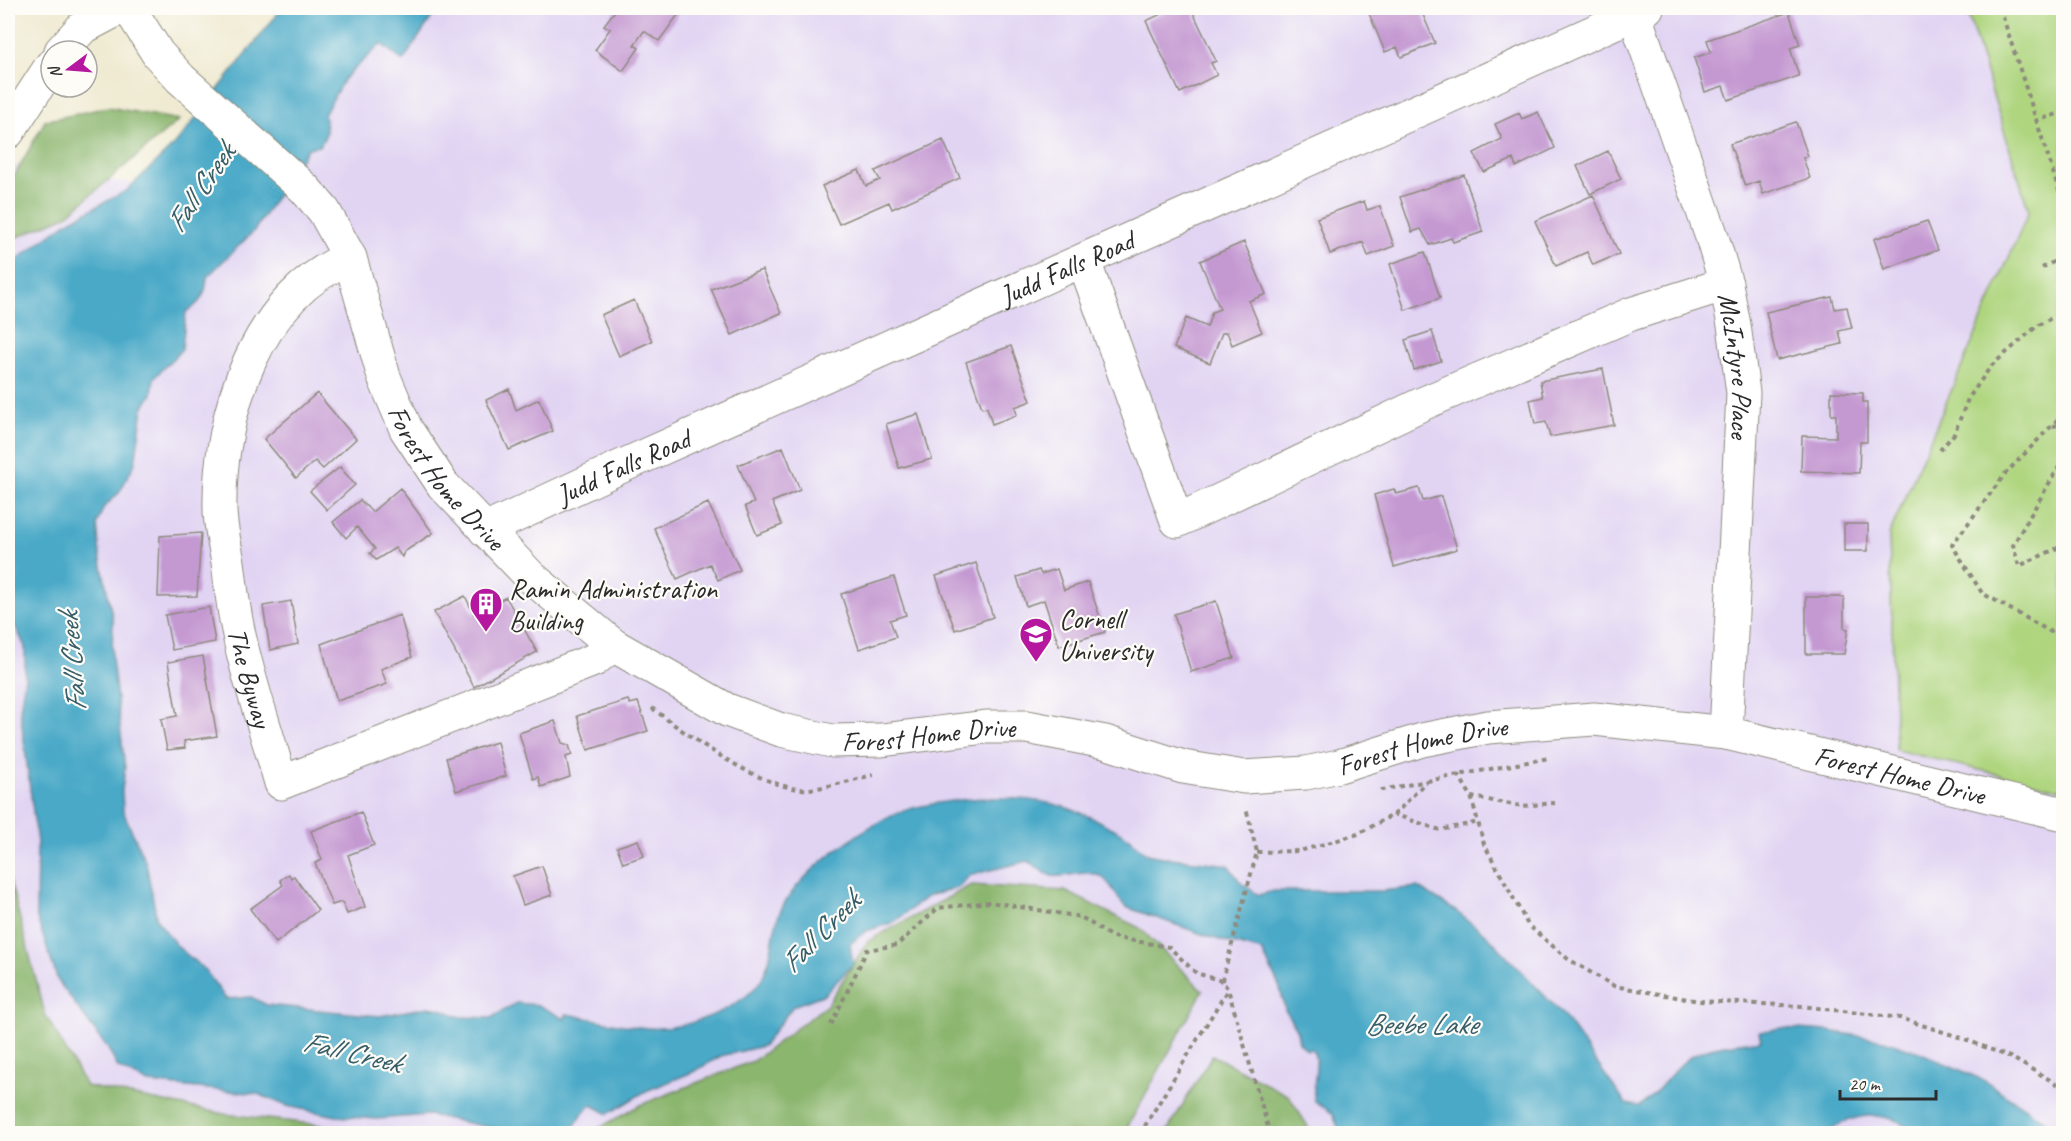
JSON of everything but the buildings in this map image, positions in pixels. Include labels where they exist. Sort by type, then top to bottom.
[{"type":"street","points":[[72,39],[82,28],[120,8]]},
{"type":"street","name":"Forest Home Drive","points":[[129,8],[158,54],[182,79],[304,188],[324,212],[350,258],[384,377],[406,429],[442,486],[531,577],[613,645],[727,710],[808,738],[857,742],[947,730],[1027,728],[1105,742],[1183,767],[1245,792],[1422,740],[1488,727],[1594,719],[1726,734],[2064,814]]},
{"type":"street","name":"Judd Falls Road","points":[[485,530],[620,467],[1640,10]]},
{"type":"street","name":"McIntyre Place","points":[[1640,10],[1726,284],[1743,393],[1726,734]]},
{"type":"street","points":[[8,132],[39,84]]},
{"type":"street","name":"The Byway","points":[[350,258],[326,267],[307,282],[280,310],[256,345],[236,395],[225,450],[219,509],[238,631],[281,783],[594,660],[613,645]]},
{"type":"street","points":[[1084,261],[1177,521],[1422,404],[1631,314],[1726,284]]},
{"type":"path","points":[[2000,8],[2064,206]]},
{"type":"path","points":[[2035,121],[2064,112]]},
{"type":"path","points":[[2042,267],[2064,256]]},
{"type":"path","points":[[1940,450],[1954,434],[1968,399],[1991,366],[2037,326],[2064,311]]},
{"type":"path","points":[[2064,413],[2005,474],[1952,545],[1982,593],[2052,632],[2064,632]]},
{"type":"path","points":[[2053,426],[2064,424]]},
{"type":"path","points":[[2064,458],[2013,545],[2019,566],[2064,545]]},
{"type":"path","points":[[1368,793],[1559,756]]},
{"type":"path","points":[[1458,774],[1471,796],[1484,844],[1528,925],[1568,959],[1614,986],[1700,1001],[1801,1006],[1899,1018],[1962,1038],[2012,1059],[2064,1088]]},
{"type":"path","points":[[1257,852],[1300,851],[1358,834],[1393,814],[1427,781]]},
{"type":"path","points":[[1245,792],[1257,808]]},
{"type":"path","points":[[1222,981],[1257,852],[1245,792]]},
{"type":"path","points":[[1471,796],[1522,807],[1555,803]]},
{"type":"path","points":[[1393,814],[1440,830],[1479,822]]},
{"type":"path","points":[[831,1024],[867,950],[897,945],[938,908],[990,902],[1081,917],[1112,937],[1169,947],[1196,973],[1222,981],[1228,989],[1270,1134]]},
{"type":"path","points":[[1140,1134],[1228,989]]},
{"type":"shaded area","name":"Cornell University","points":[[337,8],[2063,8],[2063,1133],[8,1133],[8,164],[191,192]]},
{"type":"green space","points":[[1966,8],[2063,8],[2063,790],[1896,750],[1889,535],[2029,211]]},
{"type":"green space","points":[[108,107],[179,120],[66,216],[8,241],[8,187],[45,121]]},
{"type":"green space","points":[[8,874],[45,1014],[86,1086],[224,1114],[391,1133],[8,1133]]},
{"type":"green space","points":[[971,885],[1065,891],[1140,928],[1203,991],[1124,1133],[590,1133],[640,1105],[753,1061],[827,1005],[868,941]]},
{"type":"green space","points":[[1212,1055],[1289,1096],[1312,1133],[1166,1133]]},
{"type":"water","points":[[282,8],[438,8],[403,61],[381,44],[344,79],[324,115],[326,132],[322,142],[319,146],[308,148],[254,231],[207,277],[202,298],[186,312],[182,349],[154,378],[152,394],[143,408],[135,463],[119,493],[104,507],[97,523],[100,556],[113,620],[112,658],[125,768],[122,790],[123,811],[146,863],[157,920],[178,947],[205,970],[226,999],[251,997],[267,1005],[380,1016],[428,1007],[441,1009],[460,1017],[491,1018],[516,1003],[538,1005],[565,1019],[566,1014],[627,1026],[650,1028],[687,1024],[731,1006],[755,988],[766,970],[777,920],[789,896],[819,864],[839,848],[899,812],[960,800],[1005,798],[1049,803],[1070,809],[1122,833],[1148,854],[1228,865],[1241,883],[1259,895],[1273,891],[1382,891],[1417,887],[1453,909],[1488,936],[1562,1014],[1626,1104],[1639,1106],[1689,1058],[1703,1050],[1761,1040],[1759,1032],[1782,1028],[1828,1031],[1884,1040],[1919,1052],[1983,1080],[2063,1133],[1919,1133],[1896,1120],[1872,1116],[1849,1120],[1826,1134],[1340,1133],[1333,1114],[1315,1101],[1315,1055],[1312,1049],[1307,1050],[1299,1042],[1297,1031],[1285,1010],[1280,988],[1262,951],[1213,938],[1126,907],[1107,881],[1097,875],[1084,873],[1052,876],[1028,861],[970,875],[958,888],[928,896],[894,922],[866,931],[850,944],[853,964],[825,994],[793,1006],[763,1046],[721,1056],[693,1072],[646,1091],[608,1114],[592,1105],[583,1113],[570,1133],[516,1133],[429,1115],[377,1119],[336,1116],[287,1106],[258,1094],[148,1083],[118,1068],[108,1049],[58,981],[36,915],[37,843],[20,710],[25,677],[25,647],[12,619],[8,596],[8,266],[68,222],[126,191],[177,142]]},
{"type":"place","name":"Ramin Administration Building","points":[[486,633]]},
{"type":"place","name":"Cornell University","points":[[1036,663]]},
{"type":"water label","name":"Fall Creek","points":[[200,188]]},
{"type":"water label","name":"Fall Creek","points":[[72,662]]},
{"type":"water label","name":"Fall Creek","points":[[820,932]]},
{"type":"water label","name":"Beebe Lake","points":[[1421,1024]]},
{"type":"water label","name":"Fall Creek","points":[[352,1052]]}]
